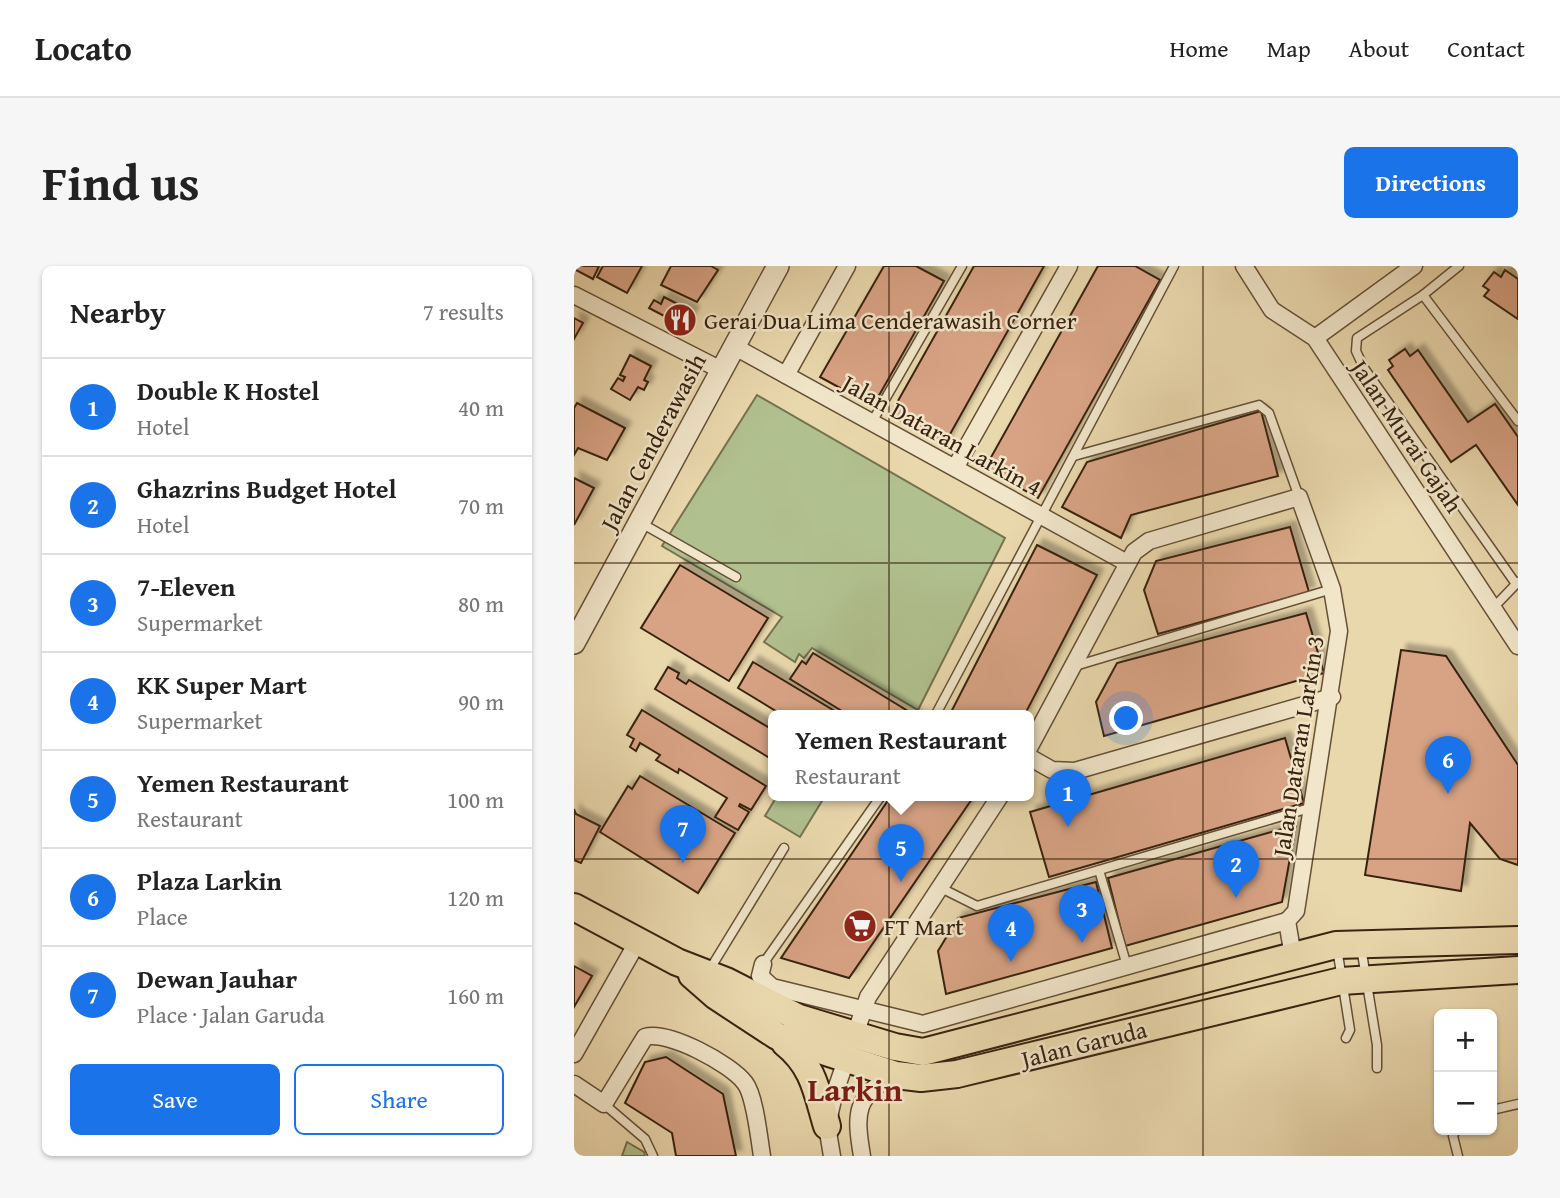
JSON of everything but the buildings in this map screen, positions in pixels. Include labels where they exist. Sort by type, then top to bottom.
[{"type":"main road","name":"Jalan Garuda","points":[[574,906],[705,978],[799,1018],[896,1075],[921,1078],[957,1074],[1354,980],[1518,970]]},
{"type":"main road","name":"Jalan Garuda","points":[[705,978],[777,1036],[923,1052],[1293,956],[1349,945],[1518,940]]},
{"type":"main road","points":[[777,1036],[802,1056],[810,1069],[827,1126]]},
{"type":"street","name":"Jalan Cenderawasih","points":[[574,643],[778,266]]},
{"type":"street","points":[[786,375],[846,266]]},
{"type":"street","points":[[955,468],[1069,266]]},
{"type":"street","name":"Jalan Murai Gajah","points":[[1244,266],[1272,310],[1315,338],[1518,646]]},
{"type":"street","points":[[1315,338],[1414,266]]},
{"type":"street","points":[[574,295],[721,370]]},
{"type":"street","name":"Jalan Dataran Larkin 4","points":[[735,347],[1127,563]]},
{"type":"street","points":[[1034,739],[1134,552],[1149,541],[1299,496]]},
{"type":"street","name":"Jalan Dataran Larkin 3","points":[[1287,921],[1296,911],[1332,697],[1339,631],[1332,589],[1299,496]]},
{"type":"street","points":[[1034,760],[1052,770],[1075,771],[1332,697]]},
{"type":"street","points":[[832,1156],[827,1126],[850,1046],[873,986],[997,801]]},
{"type":"street","points":[[763,964],[760,976],[772,986],[923,1024],[1287,921],[1293,956]]},
{"type":"street","points":[[574,1054],[638,941]]},
{"type":"street","points":[[574,1084],[604,1104],[645,1037],[654,1034],[670,1037],[731,1069],[747,1084],[762,1156]]},
{"type":"street","points":[[862,1156],[857,1124],[860,1108],[869,1091],[896,1075]]},
{"type":"lane","points":[[872,422],[962,266]]},
{"type":"lane","points":[[938,710],[1174,266]]},
{"type":"lane","points":[[1459,266],[1423,295],[1357,338],[1356,351],[1364,368],[1517,583],[1494,607]]},
{"type":"lane","points":[[1423,295],[1518,421]]},
{"type":"lane","points":[[1074,456],[1259,404],[1269,413],[1299,496]]},
{"type":"lane","points":[[640,523],[736,577]]},
{"type":"lane","points":[[1075,666],[1332,589]]},
{"type":"lane","points":[[763,964],[877,801]]},
{"type":"lane","points":[[941,888],[977,906],[1313,807]]},
{"type":"lane","points":[[705,978],[783,848]]},
{"type":"lane","points":[[1099,870],[1127,966]]},
{"type":"lane","points":[[1349,945],[1354,980],[1377,1045],[1377,1068]]},
{"type":"lane","points":[[1346,1038],[1350,1030],[1354,980],[1349,945]]},
{"type":"lane","points":[[604,1104],[645,1139],[653,1156]]},
{"type":"lane","points":[[1497,1109],[1518,1104]]},
{"type":"lane","points":[[1453,1135],[1458,1156]]},
{"type":"green space","points":[[757,395],[1005,538],[918,710],[812,648],[804,658],[799,654],[795,662],[764,642],[782,617],[662,546]]},
{"type":"green space","points":[[774,801],[822,801],[800,837],[765,816]]},
{"type":"green space","points":[[627,1142],[644,1152],[645,1156],[622,1156]]},
{"type":"place","name":"Gerai Dua Lima Cenderawasih Corner","points":[[680,320]]},
{"type":"place","name":"Plaza Larkin","points":[[1448,794]]},
{"type":"place","name":"Double K Hostel","points":[[1068,827]]},
{"type":"place","name":"Dewan Jauhar","points":[[683,863]]},
{"type":"place","name":"Yemen Restaurant","points":[[901,882]]},
{"type":"place","name":"Ghazrins Budget Hotel","points":[[1236,898]]},
{"type":"place","name":"FT Mart","points":[[860,926]]},
{"type":"place","name":"7-Eleven","points":[[1082,943]]},
{"type":"place","name":"KK Super Mart","points":[[1011,962]]},
{"type":"district","name":"Larkin","points":[[855,1089]]}]
